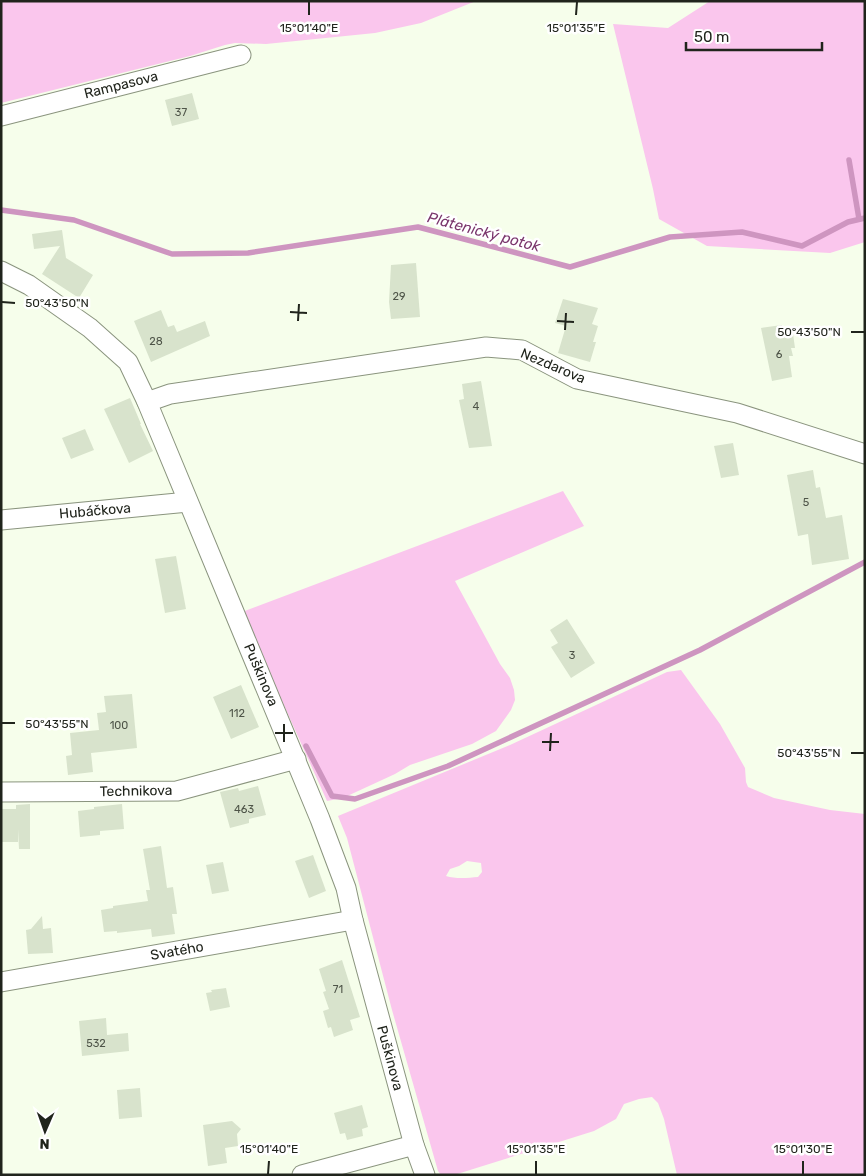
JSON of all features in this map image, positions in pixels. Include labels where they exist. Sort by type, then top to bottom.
[{"type":"street","name":"Rampasova","points":[[1,116],[241,55]]},
{"type":"street","name":"Puškinova","points":[[1,271],[29,285],[82,323],[128,362],[147,402],[296,759],[346,888],[352,920],[414,1145],[425,1175]]},
{"type":"street","name":"Nezdarova","points":[[147,402],[170,394],[486,347],[522,350],[577,379],[737,413],[865,454]]},
{"type":"street","name":"Hubáčkova","points":[[1,520],[188,502]]},
{"type":"street","name":"Technikova","points":[[1,792],[177,791],[296,759]]},
{"type":"street","name":"Svatého","points":[[1,982],[352,920]]},
{"type":"street","points":[[302,1175],[414,1145]]},
{"type":"shaded area","points":[[1,1],[476,1],[421,23],[375,33],[266,44],[235,43],[1,103]]},
{"type":"shaded area","points":[[710,1],[865,1],[865,242],[830,253],[707,246],[659,219],[613,24],[668,28]]},
{"type":"shaded area","points":[[563,491],[584,526],[455,581],[500,664],[510,678],[514,690],[515,700],[511,710],[496,731],[472,744],[410,765],[343,798],[327,801],[242,612]]},
{"type":"shaded area","points":[[681,670],[720,724],[745,768],[748,787],[774,798],[830,810],[865,814],[865,1175],[677,1175],[664,1119],[658,1103],[652,1097],[624,1104],[616,1119],[594,1131],[454,1175],[441,1175],[438,1171],[392,1010],[347,838],[338,816],[510,745],[667,672]],"holes":[[[467,861],[481,863],[482,872],[478,877],[457,878],[446,876],[450,869]]]},
{"type":"building","points":[[192,93],[199,119],[172,126],[165,100]]},
{"type":"building","points":[[62,230],[66,258],[93,275],[79,298],[42,274],[60,246],[34,249],[32,234]]},
{"type":"building","points":[[416,263],[420,317],[391,319],[389,302],[391,265]]},
{"type":"building","points":[[563,299],[598,308],[592,324],[598,326],[593,342],[596,342],[590,362],[558,353],[566,326],[555,323]]},
{"type":"building","points":[[161,310],[168,327],[174,325],[177,332],[205,321],[210,336],[151,362],[134,321]]},
{"type":"building","points":[[782,325],[784,336],[793,334],[795,348],[791,348],[793,356],[789,356],[792,377],[772,381],[761,328]]},
{"type":"building","points":[[481,381],[492,446],[469,448],[459,400],[464,399],[462,384]]},
{"type":"building","points":[[130,398],[153,451],[129,463],[104,409]]},
{"type":"building","points":[[85,429],[94,450],[71,459],[62,438]]},
{"type":"building","points":[[733,443],[739,475],[721,478],[714,446]]},
{"type":"building","points":[[813,470],[816,488],[820,487],[826,518],[842,515],[849,559],[812,565],[808,534],[798,536],[787,475]]},
{"type":"building","points":[[176,556],[186,609],[165,613],[155,559]]},
{"type":"building","points":[[567,619],[595,663],[571,678],[551,647],[558,643],[550,630]]},
{"type":"building","points":[[241,685],[259,727],[231,739],[213,697]]},
{"type":"building","points":[[132,694],[137,748],[91,753],[93,772],[68,775],[66,756],[72,755],[70,733],[99,730],[97,713],[106,712],[104,696]]},
{"type":"building","points":[[258,786],[266,815],[249,819],[249,823],[230,828],[220,792],[238,788],[239,791]]},
{"type":"building","points":[[30,804],[30,849],[19,849],[18,829],[18,842],[1,842],[1,809],[16,809],[16,805]]},
{"type":"building","points":[[122,804],[124,829],[100,831],[100,835],[80,837],[78,811]]},
{"type":"building","points":[[161,846],[167,888],[173,887],[177,914],[172,914],[175,934],[152,937],[151,929],[117,933],[117,931],[104,932],[101,910],[113,908],[113,906],[148,901],[146,890],[150,890],[143,849]]},
{"type":"building","points":[[313,855],[326,891],[309,898],[295,861]]},
{"type":"building","points":[[223,862],[229,891],[212,894],[206,865]]},
{"type":"building","points":[[42,916],[43,929],[51,928],[53,953],[28,954],[26,930],[31,929]]},
{"type":"building","points":[[342,960],[360,1017],[350,1020],[353,1030],[334,1037],[331,1027],[328,1028],[323,1011],[329,1009],[323,992],[326,991],[319,969]]},
{"type":"building","points":[[226,988],[230,1007],[210,1011],[206,993],[212,992],[211,990]]},
{"type":"building","points":[[106,1018],[107,1035],[128,1033],[129,1051],[82,1056],[79,1021]]},
{"type":"building","points":[[140,1088],[142,1117],[119,1119],[117,1090]]},
{"type":"building","points":[[362,1105],[368,1127],[362,1129],[363,1136],[347,1140],[345,1133],[340,1134],[334,1113]]},
{"type":"building","points":[[232,1121],[241,1129],[237,1134],[238,1146],[225,1148],[227,1163],[208,1166],[203,1125]]},
{"type":"waterway","points":[[849,160],[859,219]]},
{"type":"waterway","name":"Plátenický potok","points":[[1,210],[74,220],[172,254],[248,253],[418,227],[570,267],[670,237],[742,232],[802,246],[848,222],[865,218]]},
{"type":"waterway","points":[[306,746],[332,796],[355,799],[448,766],[700,650],[865,562]]}]
